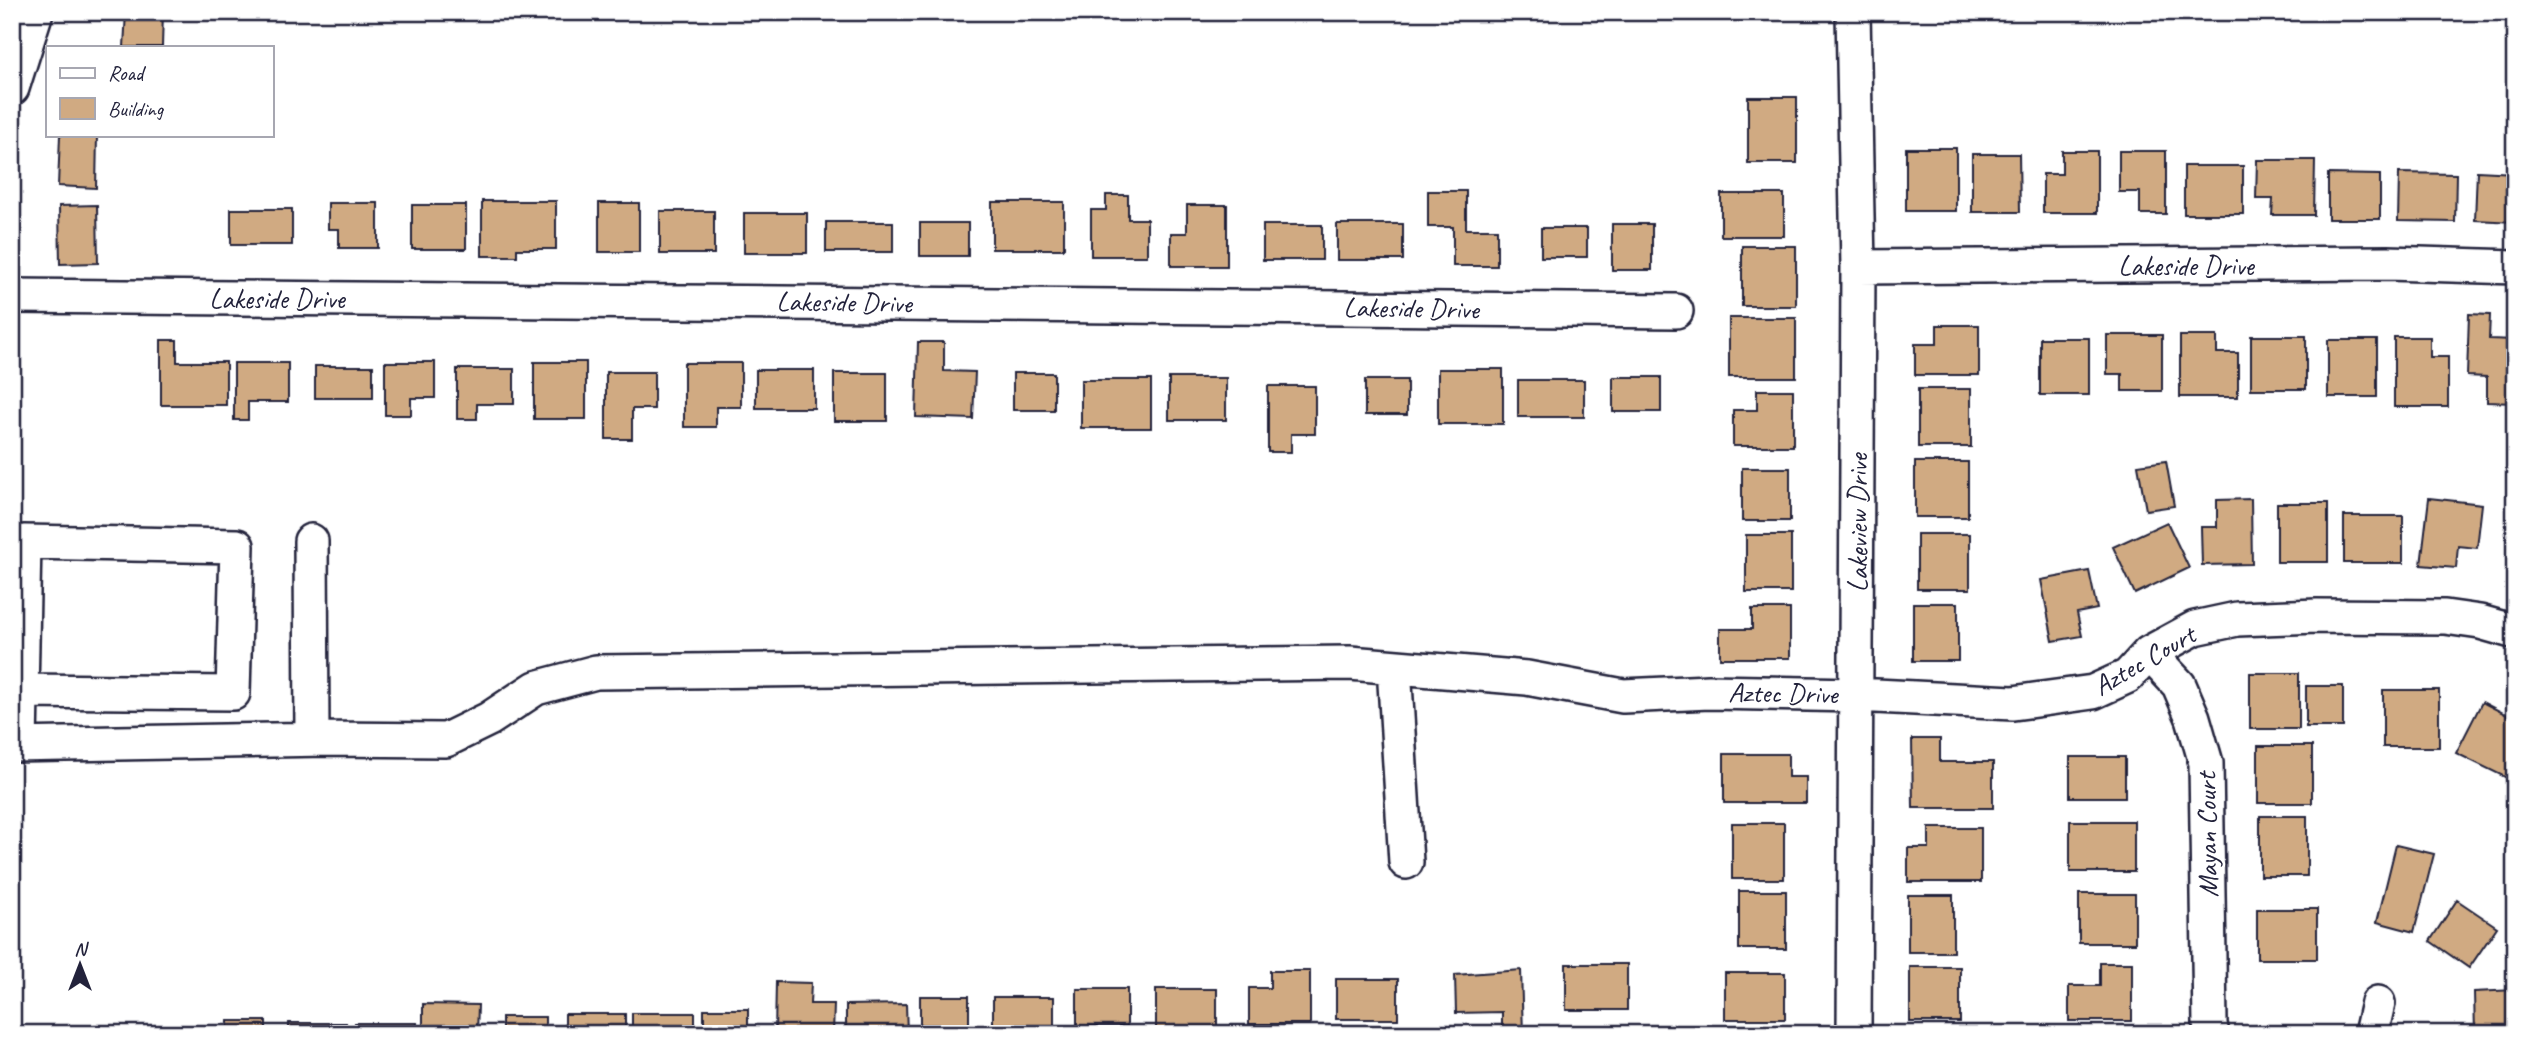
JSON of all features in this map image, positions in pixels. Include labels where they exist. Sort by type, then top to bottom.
[{"type":"street","points":[[12,88],[36,12]]},
{"type":"street","name":"Lakeview Drive","points":[[1853,12],[1858,267],[1854,1034]]},
{"type":"street","name":"Lakeside Drive","points":[[1858,267],[2388,263],[2515,267]]},
{"type":"street","name":"Lakeside Drive","points":[[12,296],[1676,311]]},
{"type":"street","points":[[311,541],[312,739]]},
{"type":"street","points":[[16,745],[21,691],[24,542],[237,546],[233,693],[21,691]]},
{"type":"street","name":"Aztec Court","points":[[1856,695],[2013,703],[2093,692],[2128,676],[2149,653],[2195,628],[2237,620],[2317,615],[2445,617],[2480,622],[2515,632]]},
{"type":"street","name":"Mayan Court","points":[[2149,653],[2179,684],[2193,718],[2206,764],[2212,1034]]},
{"type":"street","name":"Aztec Drive","points":[[16,745],[312,739],[446,740],[489,719],[536,688],[596,672],[1350,663],[1527,678],[1623,696],[1709,692],[1856,695]]},
{"type":"street","points":[[1394,667],[1406,862]]},
{"type":"building","points":[[126,12],[163,12],[162,46],[124,46]]},
{"type":"building","points":[[1748,97],[1797,97],[1797,163],[1748,163]]},
{"type":"building","points":[[60,136],[97,136],[96,188],[58,186]]},
{"type":"building","points":[[1906,148],[1956,148],[1956,211],[1906,211]]},
{"type":"building","points":[[2062,151],[2097,151],[2097,213],[2043,213],[2043,174],[2062,174]]},
{"type":"building","points":[[2119,151],[2166,151],[2166,214],[2140,214],[2140,192],[2119,192]]},
{"type":"building","points":[[1972,154],[2019,154],[2020,212],[1972,212]]},
{"type":"building","points":[[2257,160],[2315,160],[2314,215],[2272,215],[2273,199],[2256,199]]},
{"type":"building","points":[[2184,166],[2243,166],[2243,214],[2184,214]]},
{"type":"building","points":[[2477,171],[2515,173],[2515,222],[2475,220]]},
{"type":"building","points":[[2399,173],[2456,174],[2455,222],[2398,221]]},
{"type":"building","points":[[2328,174],[2380,175],[2380,219],[2328,219]]},
{"type":"building","points":[[1428,191],[1466,191],[1466,229],[1497,229],[1497,266],[1453,266],[1453,227],[1428,227]]},
{"type":"building","points":[[1721,194],[1784,194],[1784,236],[1721,236]]},
{"type":"building","points":[[1106,195],[1128,195],[1128,219],[1147,219],[1147,256],[1091,256],[1091,210],[1106,210]]},
{"type":"building","points":[[482,201],[556,201],[556,249],[517,249],[517,256],[482,256]]},
{"type":"building","points":[[992,202],[1064,202],[1064,249],[992,249]]},
{"type":"building","points":[[328,203],[378,203],[378,248],[339,248],[339,229],[328,229]]},
{"type":"building","points":[[599,203],[639,203],[639,252],[599,252]]},
{"type":"building","points":[[97,205],[98,263],[60,264],[59,206]]},
{"type":"building","points":[[412,205],[466,205],[466,249],[412,249]]},
{"type":"building","points":[[1187,205],[1227,205],[1227,266],[1171,266],[1171,233],[1187,233]]},
{"type":"building","points":[[231,209],[292,209],[292,245],[231,245]]},
{"type":"building","points":[[660,211],[714,211],[714,254],[660,254]]},
{"type":"building","points":[[744,213],[807,213],[807,253],[744,253]]},
{"type":"building","points":[[826,222],[893,222],[893,252],[826,252]]},
{"type":"building","points":[[920,223],[968,223],[968,256],[920,256]]},
{"type":"building","points":[[1337,224],[1403,224],[1403,260],[1337,260]]},
{"type":"building","points":[[1612,224],[1652,224],[1652,270],[1612,270]]},
{"type":"building","points":[[1263,225],[1322,225],[1322,260],[1263,260]]},
{"type":"building","points":[[1541,228],[1587,228],[1587,257],[1541,257]]},
{"type":"building","points":[[1742,246],[1796,246],[1796,306],[1742,306]]},
{"type":"building","points":[[2469,314],[2490,315],[2489,339],[2515,340],[2515,403],[2487,402],[2487,377],[2467,376]]},
{"type":"building","points":[[1729,318],[1796,318],[1796,377],[1729,377]]},
{"type":"building","points":[[1937,325],[1979,325],[1979,375],[1915,375],[1915,344],[1937,344]]},
{"type":"building","points":[[2107,335],[2162,335],[2162,391],[2122,391],[2122,374],[2107,374]]},
{"type":"building","points":[[2180,336],[2217,336],[2217,353],[2238,353],[2238,397],[2180,397]]},
{"type":"building","points":[[2251,336],[2306,336],[2306,389],[2251,389]]},
{"type":"building","points":[[2394,337],[2430,337],[2430,357],[2448,357],[2448,407],[2394,407]]},
{"type":"building","points":[[2040,338],[2089,338],[2089,395],[2040,395]]},
{"type":"building","points":[[161,340],[177,340],[177,362],[226,362],[226,405],[161,405]]},
{"type":"building","points":[[2328,340],[2377,340],[2377,397],[2328,397]]},
{"type":"building","points":[[918,342],[944,342],[944,371],[975,372],[973,419],[916,417]]},
{"type":"building","points":[[385,362],[435,362],[435,398],[411,398],[411,415],[385,415]]},
{"type":"building","points":[[534,362],[586,362],[586,419],[534,419]]},
{"type":"building","points":[[234,363],[288,363],[288,402],[248,402],[248,420],[234,420]]},
{"type":"building","points":[[684,363],[741,363],[741,407],[716,407],[716,427],[684,427]]},
{"type":"building","points":[[315,366],[373,366],[373,398],[315,398]]},
{"type":"building","points":[[457,369],[514,369],[514,404],[477,404],[477,419],[457,419]]},
{"type":"building","points":[[1438,369],[1503,369],[1503,424],[1438,424]]},
{"type":"building","points":[[756,370],[814,370],[814,408],[756,408]]},
{"type":"building","points":[[606,372],[654,372],[654,409],[632,409],[632,439],[606,439]]},
{"type":"building","points":[[834,373],[887,373],[887,421],[834,421]]},
{"type":"building","points":[[1013,373],[1054,373],[1054,410],[1013,410]]},
{"type":"building","points":[[1613,377],[1661,377],[1661,412],[1613,412]]},
{"type":"building","points":[[1169,378],[1226,378],[1226,420],[1169,420]]},
{"type":"building","points":[[1081,380],[1151,380],[1151,428],[1081,428]]},
{"type":"building","points":[[1365,380],[1407,380],[1407,415],[1365,415]]},
{"type":"building","points":[[1518,380],[1584,380],[1584,417],[1518,417]]},
{"type":"building","points":[[1268,386],[1315,386],[1315,434],[1291,434],[1291,452],[1268,452]]},
{"type":"building","points":[[1918,389],[1971,389],[1971,447],[1918,447]]},
{"type":"building","points":[[1757,390],[1793,390],[1793,446],[1733,446],[1733,410],[1757,410]]},
{"type":"building","points":[[2166,461],[2174,506],[2146,510],[2138,465]]},
{"type":"building","points":[[1915,462],[1968,462],[1968,517],[1915,517]]},
{"type":"building","points":[[1742,468],[1790,468],[1790,521],[1742,521]]},
{"type":"building","points":[[2429,498],[2482,504],[2477,548],[2458,546],[2456,568],[2421,565]]},
{"type":"building","points":[[2251,499],[2252,564],[2202,565],[2201,527],[2217,527],[2217,500]]},
{"type":"building","points":[[2277,503],[2328,503],[2328,562],[2277,562]]},
{"type":"building","points":[[2344,516],[2403,516],[2403,563],[2344,563]]},
{"type":"building","points":[[2167,522],[2189,568],[2135,594],[2113,547]]},
{"type":"building","points":[[1917,534],[1970,534],[1970,589],[1917,589]]},
{"type":"building","points":[[1746,535],[1791,535],[1791,592],[1746,592]]},
{"type":"building","points":[[2089,571],[2097,609],[2077,613],[2082,636],[2053,641],[2041,580]]},
{"type":"building","points":[[1913,603],[1958,603],[1958,661],[1913,661]]},
{"type":"building","points":[[1752,609],[1790,609],[1790,658],[1720,658],[1720,629],[1752,629]]},
{"type":"building","points":[[2250,673],[2299,673],[2299,729],[2250,729]]},
{"type":"building","points":[[2306,686],[2343,686],[2343,727],[2306,727]]},
{"type":"building","points":[[2383,690],[2439,690],[2439,747],[2383,747]]},
{"type":"building","points":[[2482,702],[2515,719],[2515,764],[2507,778],[2456,753]]},
{"type":"building","points":[[1912,739],[1940,739],[1940,762],[1993,762],[1993,808],[1913,808]]},
{"type":"building","points":[[2258,746],[2312,746],[2312,803],[2258,803]]},
{"type":"building","points":[[1724,754],[1788,754],[1788,777],[1806,777],[1806,803],[1724,803]]},
{"type":"building","points":[[2070,757],[2125,757],[2125,797],[2070,797]]},
{"type":"building","points":[[2260,816],[2307,816],[2307,876],[2260,876]]},
{"type":"building","points":[[2070,821],[2134,821],[2134,872],[2070,872]]},
{"type":"building","points":[[1732,823],[1784,823],[1784,879],[1732,879]]},
{"type":"building","points":[[1929,828],[1981,828],[1981,882],[1908,882],[1908,848],[1929,848]]},
{"type":"building","points":[[2396,845],[2434,854],[2414,932],[2377,922]]},
{"type":"building","points":[[1739,891],[1786,891],[1786,949],[1739,949]]},
{"type":"building","points":[[2079,894],[2135,894],[2135,943],[2079,943]]},
{"type":"building","points":[[1908,895],[1953,895],[1953,952],[1908,952]]},
{"type":"building","points":[[2457,900],[2497,927],[2469,968],[2430,941]]},
{"type":"building","points":[[2257,909],[2317,909],[2317,959],[2257,959]]},
{"type":"building","points":[[2100,963],[2132,963],[2132,1021],[2069,1021],[2069,986],[2100,986]]},
{"type":"building","points":[[1566,964],[1627,964],[1627,1010],[1566,1010]]},
{"type":"building","points":[[1910,967],[1960,967],[1960,1022],[1910,1022]]},
{"type":"building","points":[[1521,970],[1523,1034],[1502,1034],[1502,1012],[1456,1013],[1455,975]]},
{"type":"building","points":[[1270,971],[1310,971],[1310,1024],[1249,1024],[1249,988],[1270,988]]},
{"type":"building","points":[[1725,973],[1785,973],[1785,1019],[1725,1019]]},
{"type":"building","points":[[1336,979],[1398,979],[1398,1019],[1336,1019]]},
{"type":"building","points":[[776,982],[811,983],[810,1004],[834,1004],[833,1034],[775,1034]]},
{"type":"building","points":[[1077,989],[1127,989],[1127,1026],[1077,1026]]},
{"type":"building","points":[[1156,989],[1217,989],[1217,1029],[1156,1029]]},
{"type":"building","points":[[2515,990],[2515,1034],[2475,1034],[2474,992]]},
{"type":"building","points":[[920,996],[969,996],[969,1034],[920,1034]]},
{"type":"building","points":[[993,997],[1054,997],[1054,1034],[993,1034]]},
{"type":"building","points":[[423,1004],[478,1005],[477,1034],[423,1034]]},
{"type":"building","points":[[906,1004],[907,1034],[846,1034],[846,1005]]},
{"type":"building","points":[[704,1009],[748,1009],[748,1034],[704,1034]]},
{"type":"building","points":[[632,1013],[695,1013],[695,1034],[632,1034]]},
{"type":"building","points":[[565,1014],[625,1014],[625,1034],[565,1034]]},
{"type":"building","points":[[502,1017],[545,1017],[545,1034],[502,1034]]},
{"type":"building","points":[[228,1021],[266,1021],[266,1034],[228,1034]]},
{"type":"building","points":[[289,1023],[346,1023],[346,1034],[289,1034]]},
{"type":"building","points":[[355,1023],[417,1023],[417,1034],[355,1034]]}]
